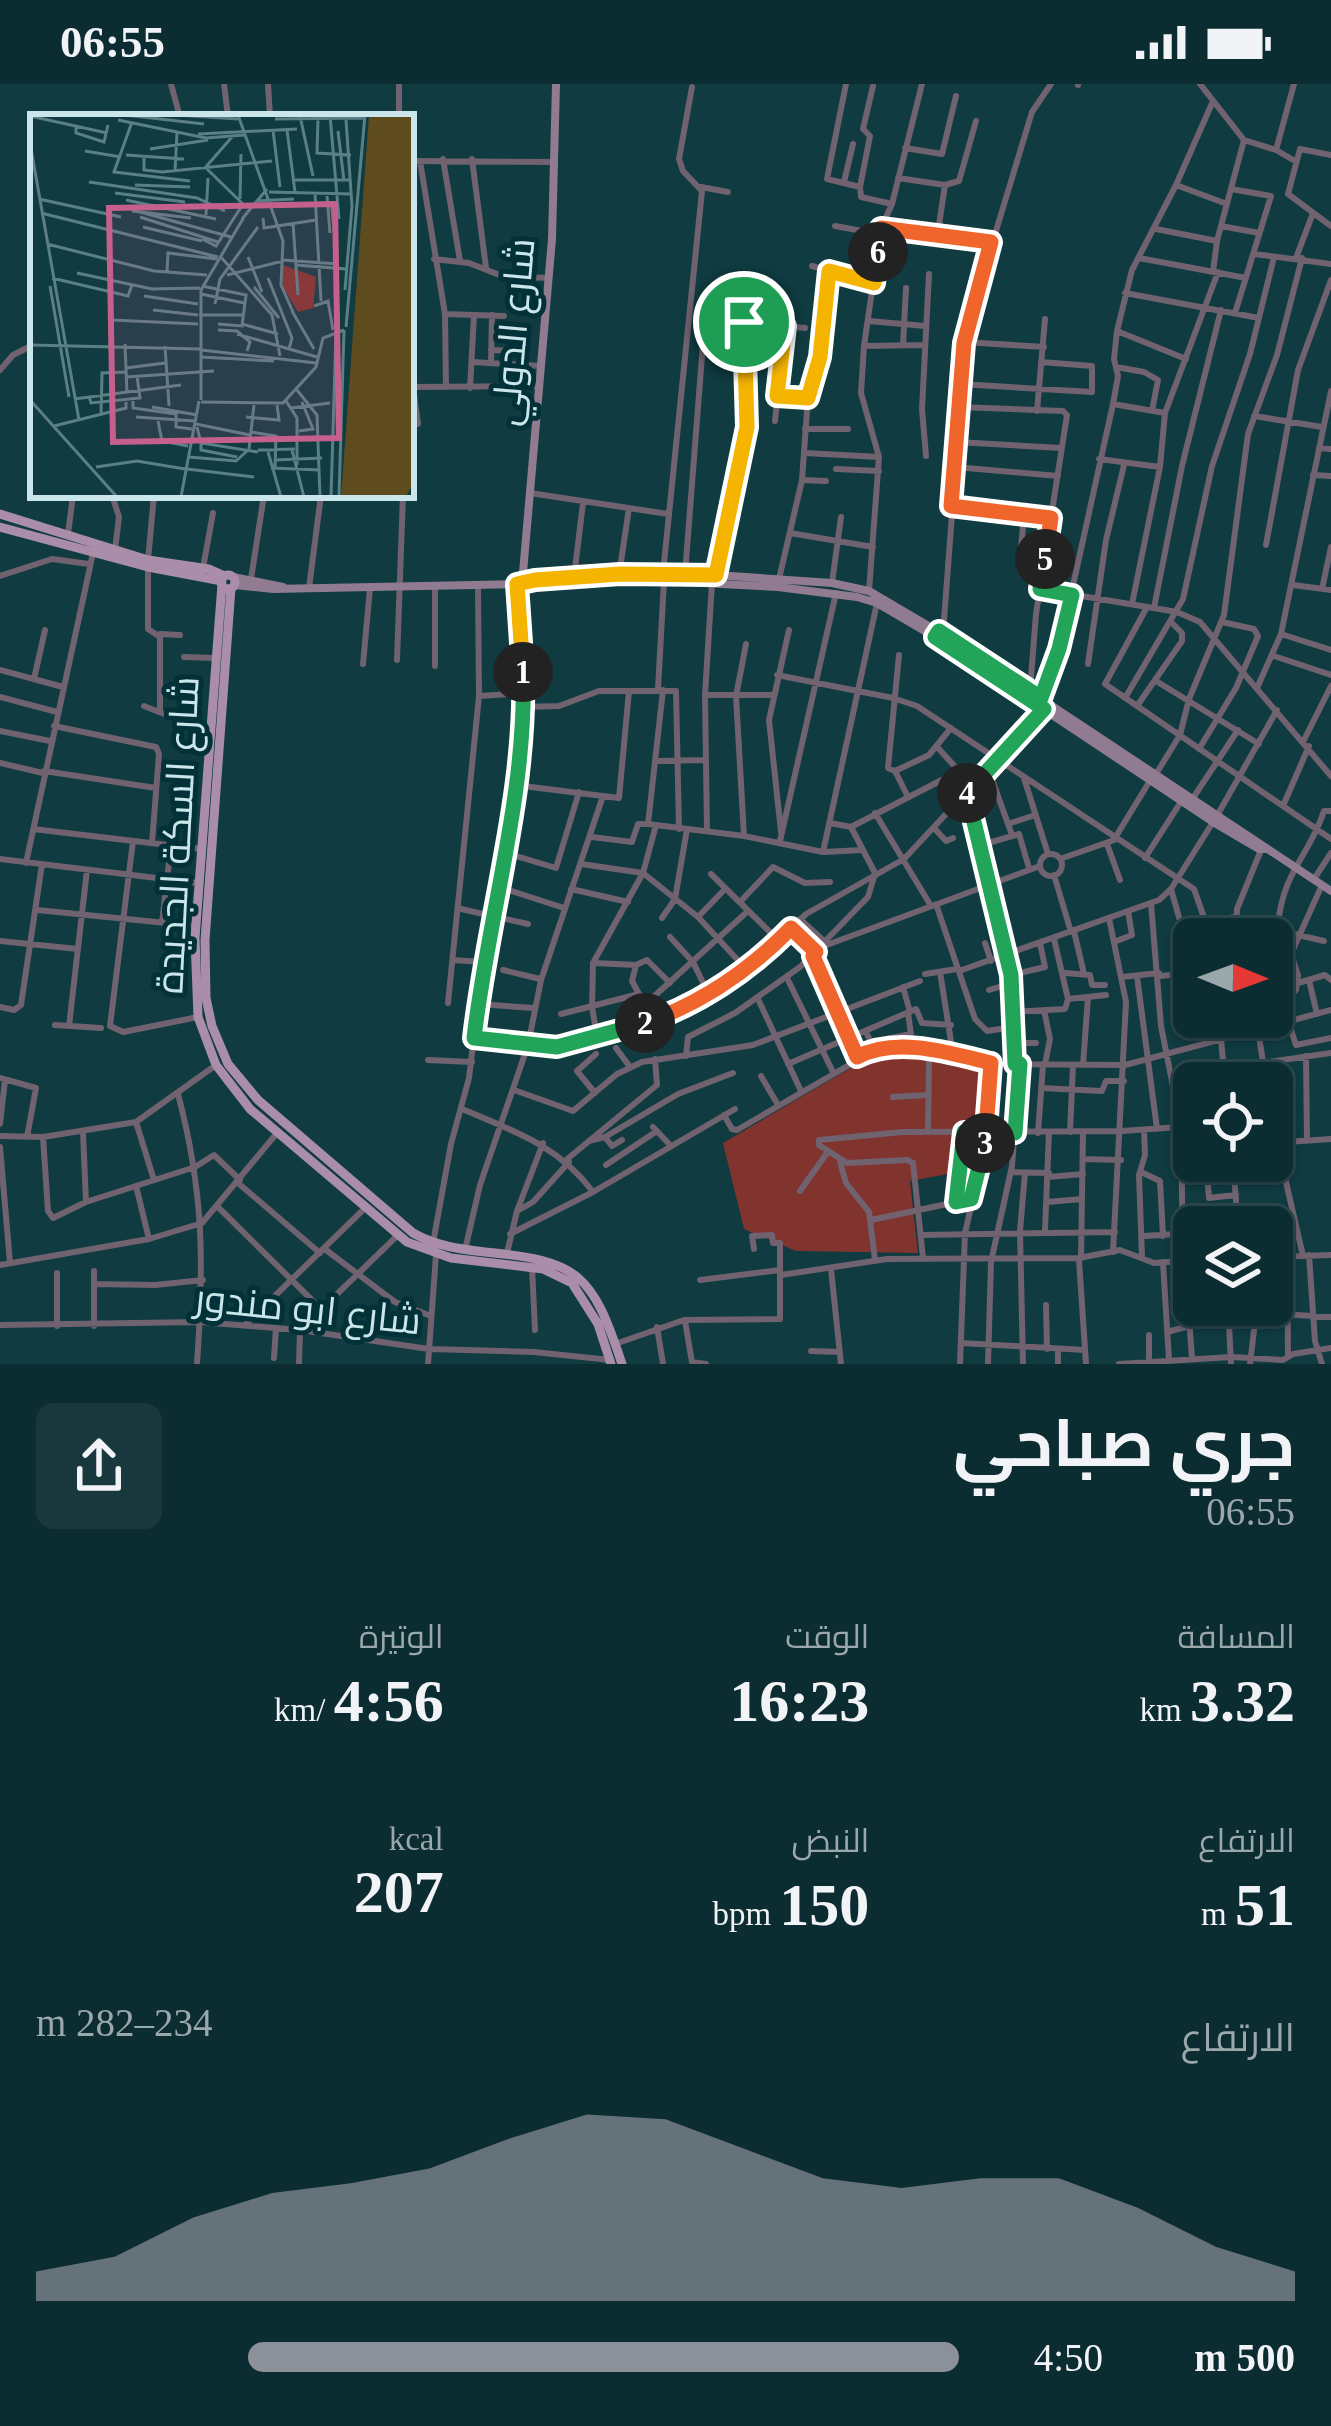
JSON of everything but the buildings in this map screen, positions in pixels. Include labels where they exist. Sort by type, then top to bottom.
[{"type":"main road","points":[[0,514],[68,534],[93,554],[115,550],[148,563],[203,568],[228,582]]},
{"type":"main road","points":[[0,527],[93,554],[228,582]]},
{"type":"main road","name":"شارع السكة الجديدة","points":[[228,582],[215,658],[198,883],[208,1012],[217,1040],[235,1074],[257,1100],[404,1226],[433,1243],[555,1261],[579,1276],[598,1304],[622,1364]]},
{"type":"main road","name":"شارع السكة الجديدة","points":[[228,582],[200,927],[198,1017],[216,1065],[242,1102],[398,1235],[436,1256],[554,1272],[580,1292],[598,1324],[610,1362]]},
{"type":"street","points":[[171,84],[179,114]]},
{"type":"street","points":[[224,84],[228,114]]},
{"type":"street","points":[[268,84],[270,114]]},
{"type":"street","points":[[398,84],[399,114]]},
{"type":"street","name":"شارع الدولي","points":[[522,584],[549,278],[556,84]]},
{"type":"street","points":[[846,84],[827,179],[860,187]]},
{"type":"street","points":[[869,591],[879,458],[861,393],[864,346],[881,231],[922,84]]},
{"type":"street","points":[[939,634],[964,343],[1020,147],[1036,105],[1051,84]]},
{"type":"street","points":[[1200,84],[1244,140],[1295,160]]},
{"type":"street","points":[[1276,150],[1294,84]]},
{"type":"street","points":[[873,86],[863,129],[871,136],[861,196],[892,204]]},
{"type":"street","points":[[692,87],[680,159],[687,176],[701,187],[728,192]]},
{"type":"street","points":[[905,148],[942,154],[956,96]]},
{"type":"street","points":[[1041,698],[1059,649],[1113,404],[1117,331],[1125,293],[1213,101]]},
{"type":"street","points":[[898,178],[945,185],[960,179],[976,121]]},
{"type":"street","points":[[1131,604],[1160,467],[1165,413],[1205,307],[1244,140]]},
{"type":"street","points":[[844,182],[853,144]]},
{"type":"street","points":[[1331,155],[1304,148],[1295,160],[1288,194],[1331,226]]},
{"type":"street","points":[[443,159],[460,261]]},
{"type":"street","points":[[472,159],[487,270]]},
{"type":"street","points":[[446,387],[445,314],[416,161],[555,162]]},
{"type":"street","points":[[937,238],[945,185]]},
{"type":"street","points":[[1176,185],[1228,204]]},
{"type":"street","points":[[597,1036],[592,963],[643,872],[652,825],[668,514],[701,187]]},
{"type":"street","points":[[1231,189],[1271,196],[1234,313]]},
{"type":"street","points":[[1023,777],[1048,854],[1060,859],[1116,838],[1180,735],[1189,699],[1222,622],[1245,452],[1277,355],[1312,213]]},
{"type":"street","points":[[835,226],[991,242]]},
{"type":"street","points":[[1221,226],[1261,234]]},
{"type":"street","points":[[1155,228],[1217,242]]},
{"type":"street","points":[[1254,254],[1331,264]]},
{"type":"street","points":[[1125,698],[1177,612],[1185,590],[1212,466],[1274,256]]},
{"type":"street","points":[[1139,258],[1246,278]]},
{"type":"street","points":[[434,259],[460,261],[502,276],[549,278]]},
{"type":"street","points":[[812,266],[874,283]]},
{"type":"street","points":[[779,579],[802,480],[808,398],[820,357],[829,271]]},
{"type":"street","points":[[926,456],[928,274]]},
{"type":"street","points":[[1267,545],[1298,370],[1331,280]]},
{"type":"street","points":[[903,345],[905,289]]},
{"type":"street","points":[[1125,293],[1259,318]]},
{"type":"street","points":[[1221,310],[1150,608],[1105,684],[1331,839]]},
{"type":"street","points":[[445,314],[504,316]]},
{"type":"street","points":[[470,388],[474,315]]},
{"type":"street","points":[[491,363],[492,315]]},
{"type":"street","points":[[1037,411],[1045,319]]},
{"type":"street","points":[[728,320],[805,328]]},
{"type":"street","points":[[868,321],[925,326]]},
{"type":"street","points":[[707,831],[705,694],[714,579],[747,427],[744,322]]},
{"type":"street","points":[[775,421],[785,326]]},
{"type":"street","points":[[1117,331],[1186,359]]},
{"type":"street","points":[[685,574],[703,346],[707,337],[744,338]]},
{"type":"street","points":[[964,343],[1044,347]]},
{"type":"street","points":[[686,345],[703,346]]},
{"type":"street","points":[[864,346],[924,345]]},
{"type":"street","points":[[0,370],[30,346]]},
{"type":"street","points":[[491,350],[515,351]]},
{"type":"street","points":[[472,362],[541,366]]},
{"type":"street","points":[[960,384],[1093,392],[1092,366],[1041,362]]},
{"type":"street","points":[[1116,368],[1144,372],[1158,380],[1152,411]]},
{"type":"street","points":[[414,387],[539,386]]},
{"type":"street","points":[[1257,688],[1280,634],[1331,391]]},
{"type":"street","points":[[777,396],[808,398]]},
{"type":"street","points":[[414,399],[418,424]]},
{"type":"street","points":[[1113,404],[1165,413]]},
{"type":"street","points":[[959,407],[1063,411],[1067,418],[1040,589],[1030,690]]},
{"type":"street","points":[[1255,416],[1323,427]]},
{"type":"street","points":[[806,429],[848,429]]},
{"type":"street","points":[[957,442],[1062,448]]},
{"type":"street","points":[[1318,448],[1331,449]]},
{"type":"street","points":[[805,453],[879,458]]},
{"type":"street","points":[[1100,459],[1160,467]]},
{"type":"street","points":[[1088,664],[1106,539],[1124,465]]},
{"type":"street","points":[[955,467],[1058,476]]},
{"type":"street","points":[[836,469],[879,471]]},
{"type":"street","points":[[1313,475],[1331,476]]},
{"type":"street","points":[[802,480],[826,481]]},
{"type":"street","points":[[530,493],[668,514]]},
{"type":"street","points":[[68,534],[73,498]]},
{"type":"street","points":[[113,498],[118,517],[115,550]]},
{"type":"street","points":[[154,498],[148,629],[180,635]]},
{"type":"street","points":[[250,579],[264,498]]},
{"type":"street","points":[[309,588],[321,498]]},
{"type":"street","points":[[397,660],[403,498]]},
{"type":"street","points":[[574,577],[583,503]]},
{"type":"street","points":[[951,506],[1051,518]]},
{"type":"street","points":[[620,574],[629,508]]},
{"type":"street","points":[[203,568],[213,513]]},
{"type":"street","points":[[1022,548],[1024,515]]},
{"type":"street","points":[[781,838],[834,588],[841,517]]},
{"type":"street","points":[[790,533],[873,548]]},
{"type":"street","points":[[1292,585],[1327,589],[1331,547]]},
{"type":"street","points":[[0,576],[52,559],[93,554],[26,862]]},
{"type":"street","points":[[522,584],[620,574],[869,591],[1030,690],[1182,800],[1322,885]]},
{"type":"street","points":[[228,582],[402,588],[685,574],[779,579],[834,588],[939,634],[1044,709],[1193,798],[1215,818]]},
{"type":"street","points":[[228,582],[250,579],[283,587]]},
{"type":"street","points":[[433,1243],[472,1062],[483,962],[506,853],[524,706],[522,584]]},
{"type":"street","points":[[448,1003],[479,696],[478,586]]},
{"type":"street","points":[[435,587],[435,667]]},
{"type":"street","points":[[363,664],[370,588]]},
{"type":"street","points":[[1040,589],[1177,612],[1200,622],[1329,768]]},
{"type":"street","points":[[823,852],[877,603]]},
{"type":"street","points":[[1137,706],[1182,641],[1171,622]]},
{"type":"street","points":[[1199,749],[1243,672],[1258,632],[1222,622]]},
{"type":"street","points":[[34,679],[45,630]]},
{"type":"street","points":[[781,838],[770,741],[772,695],[789,630]]},
{"type":"street","points":[[159,634],[160,711]]},
{"type":"street","points":[[1280,634],[1331,650]]},
{"type":"street","points":[[744,836],[736,696],[746,644]]},
{"type":"street","points":[[899,656],[889,768],[908,797]]},
{"type":"street","points":[[1274,656],[1331,675]]},
{"type":"street","points":[[184,657],[215,658]]},
{"type":"street","points":[[0,670],[63,687]]},
{"type":"street","points":[[777,675],[910,702],[1197,892],[1206,924],[1235,917],[1264,849]]},
{"type":"street","points":[[1156,681],[1258,744]]},
{"type":"street","points":[[1283,806],[1331,686]]},
{"type":"street","points":[[524,706],[559,706],[593,691],[661,689],[678,694],[683,829],[675,898],[662,918]]},
{"type":"street","points":[[515,784],[620,796],[629,691]]},
{"type":"street","points":[[479,696],[524,693]]},
{"type":"street","points":[[705,694],[772,695]]},
{"type":"street","points":[[0,698],[57,712]]},
{"type":"street","points":[[144,706],[211,732]]},
{"type":"street","points":[[474,1038],[557,1047],[636,1026],[709,995],[746,969],[800,919],[904,859],[1044,709]]},
{"type":"street","points":[[514,1090],[570,1111],[630,1067],[655,1059],[729,1051],[776,1037],[922,977],[991,961],[1151,903],[1178,879],[1277,710]]},
{"type":"street","points":[[54,727],[156,747],[152,843]]},
{"type":"street","points":[[895,771],[938,748],[951,728]]},
{"type":"street","points":[[1193,798],[1238,730]]},
{"type":"street","points":[[0,731],[50,741]]},
{"type":"street","points":[[938,748],[959,771],[967,792],[1012,979],[1015,1133],[992,1257],[988,1364]]},
{"type":"street","points":[[657,761],[704,760]]},
{"type":"street","points":[[0,763],[156,788]]},
{"type":"street","points":[[988,769],[1012,835]]},
{"type":"street","points":[[830,824],[850,827],[959,771]]},
{"type":"street","points":[[506,853],[556,868],[579,792]]},
{"type":"street","points":[[465,1250],[476,1201],[528,1046],[541,980],[603,796]]},
{"type":"street","points":[[1145,858],[1182,800]]},
{"type":"street","points":[[1324,941],[1280,927],[1281,895],[1324,812],[1331,811]]},
{"type":"street","points":[[875,814],[934,905],[970,1008],[982,1027],[989,1031],[1013,1027]]},
{"type":"street","points":[[1008,824],[1035,815]]},
{"type":"street","points":[[592,836],[632,842],[638,824],[781,838],[823,852],[862,850]]},
{"type":"street","points":[[686,1056],[686,1034],[758,999],[787,978],[868,897],[875,876],[850,827]]},
{"type":"street","points":[[934,828],[944,840],[953,838]]},
{"type":"street","points":[[33,829],[201,849]]},
{"type":"street","points":[[981,845],[1020,836],[1030,869]]},
{"type":"street","points":[[133,841],[110,1026],[118,1032],[198,1017]]},
{"type":"street","points":[[1106,843],[1120,880]]},
{"type":"street","points":[[162,923],[171,845]]},
{"type":"street","points":[[1293,951],[1331,853]]},
{"type":"street","points":[[820,948],[1040,866],[1048,854]]},
{"type":"street","points":[[1054,875],[1061,868],[1060,859]]},
{"type":"street","points":[[0,860],[198,883]]},
{"type":"street","points":[[0,1007],[14,1010],[21,1005],[43,864]]},
{"type":"street","points":[[581,864],[643,872],[698,917],[746,969]]},
{"type":"street","points":[[1040,866],[1054,875]]},
{"type":"street","points":[[740,902],[773,867],[805,883],[830,882]]},
{"type":"street","points":[[70,1026],[87,870]]},
{"type":"street","points":[[711,874],[778,940]]},
{"type":"street","points":[[1054,875],[1084,974]]},
{"type":"street","points":[[499,887],[565,908]]},
{"type":"street","points":[[571,889],[628,902]]},
{"type":"street","points":[[698,917],[726,889]]},
{"type":"street","points":[[1171,889],[1180,918]]},
{"type":"street","points":[[1151,903],[1173,1081]]},
{"type":"street","points":[[460,909],[528,924]]},
{"type":"street","points":[[37,910],[200,927]]},
{"type":"street","points":[[636,1026],[637,1013],[649,1000],[748,911]]},
{"type":"street","points":[[1114,942],[1132,935],[1128,911]]},
{"type":"street","points":[[1109,918],[1123,977],[1125,1065],[1113,1252]]},
{"type":"street","points":[[800,919],[820,948],[836,1011],[857,1057]]},
{"type":"street","points":[[791,928],[820,948]]},
{"type":"street","points":[[670,938],[693,962],[709,995]]},
{"type":"street","points":[[1012,1012],[1066,1008],[1065,973],[1054,938]]},
{"type":"street","points":[[0,941],[78,949]]},
{"type":"street","points":[[988,990],[1044,968],[1040,943]]},
{"type":"street","points":[[985,944],[991,961]]},
{"type":"street","points":[[453,960],[483,962]]},
{"type":"street","points":[[592,963],[636,965],[644,960],[670,983]]},
{"type":"street","points":[[636,965],[632,981],[649,1000]]},
{"type":"street","points":[[1293,966],[1297,987]]},
{"type":"street","points":[[502,970],[541,980]]},
{"type":"street","points":[[940,971],[955,1030],[953,1054]]},
{"type":"street","points":[[1065,973],[1091,976],[1093,986],[1105,986]]},
{"type":"street","points":[[1123,977],[1173,974]]},
{"type":"street","points":[[1293,991],[1325,975],[1331,980]]},
{"type":"street","points":[[1137,976],[1157,1129]]},
{"type":"street","points":[[787,978],[833,1073]]},
{"type":"street","points":[[1309,980],[1317,1014]]},
{"type":"street","points":[[866,1030],[871,1042],[911,1034],[903,987]]},
{"type":"street","points":[[561,1014],[639,994]]},
{"type":"street","points":[[1068,999],[1106,995]]},
{"type":"street","points":[[1083,1065],[1088,997]]},
{"type":"street","points":[[758,999],[800,1091]]},
{"type":"street","points":[[478,1004],[534,1008]]},
{"type":"street","points":[[788,1064],[918,1010],[922,1023],[955,1030]]},
{"type":"street","points":[[1038,1133],[1048,1033],[1045,1010]]},
{"type":"street","points":[[1293,1021],[1331,1010]]},
{"type":"street","points":[[55,1025],[101,1028]]},
{"type":"street","points":[[1293,1036],[1296,1045],[1331,1039]]},
{"type":"street","points":[[724,1114],[736,1131],[857,1057],[884,1048],[937,1049],[991,1063],[1125,1065],[1222,1038],[1224,1062]]},
{"type":"street","points":[[1259,1038],[1263,1062],[1331,1053]]},
{"type":"street","points":[[1014,1043],[1036,1043]]},
{"type":"street","points":[[616,1048],[630,1067]]},
{"type":"street","points":[[595,1093],[577,1070],[596,1054]]},
{"type":"street","points":[[1306,1056],[1307,1141]]},
{"type":"street","points":[[517,1211],[533,1202],[567,1161],[657,1085],[655,1059]]},
{"type":"street","points":[[428,1060],[472,1062]]},
{"type":"street","points":[[928,1131],[929,1061]]},
{"type":"street","points":[[960,1364],[965,1233],[988,1132],[991,1063]]},
{"type":"street","points":[[0,1136],[43,1137],[136,1122],[216,1065]]},
{"type":"street","points":[[1070,1132],[1073,1065]]},
{"type":"street","points":[[589,1141],[678,1094],[733,1073]]},
{"type":"street","points":[[761,1076],[778,1105]]},
{"type":"street","points":[[0,1124],[3,1079],[36,1088],[27,1137]]},
{"type":"street","points":[[1041,1088],[1102,1091],[1106,1081],[1124,1082]]},
{"type":"street","points":[[178,1094],[202,1223],[197,1364]]},
{"type":"street","points":[[893,1097],[929,1095]]},
{"type":"street","points":[[461,1108],[543,1143],[567,1161],[593,1192]]},
{"type":"street","points":[[510,1234],[735,1109]]},
{"type":"street","points":[[136,1122],[154,1180]]},
{"type":"street","points":[[923,1258],[910,1160],[840,1162],[819,1145],[821,1138],[928,1131],[1173,1128]]},
{"type":"street","points":[[606,1165],[655,1129],[670,1147]]},
{"type":"street","points":[[1142,1258],[1144,1130]]},
{"type":"street","points":[[83,1132],[86,1202]]},
{"type":"street","points":[[956,1202],[964,1132]]},
{"type":"street","points":[[1045,1231],[1049,1132]]},
{"type":"street","points":[[1083,1132],[1080,1258],[1086,1364]]},
{"type":"street","points":[[0,1265],[149,1239],[202,1223],[277,1133]]},
{"type":"street","points":[[43,1137],[48,1211],[56,1217],[217,1155],[239,1181],[358,1278],[395,1302],[431,1316]]},
{"type":"street","points":[[604,1137],[612,1146],[622,1140]]},
{"type":"street","points":[[1293,1142],[1331,1139]]},
{"type":"street","points":[[507,1254],[517,1211],[543,1143]]},
{"type":"street","points":[[0,1147],[10,1263]]},
{"type":"street","points":[[800,1191],[827,1154]]},
{"type":"street","points":[[1083,1159],[1120,1160]]},
{"type":"street","points":[[840,1162],[846,1183],[872,1220],[875,1260]]},
{"type":"street","points":[[1011,1172],[1083,1174]]},
{"type":"street","points":[[1140,1172],[1160,1181],[1163,1236]]},
{"type":"street","points":[[1023,1364],[1020,1232],[1024,1173]]},
{"type":"street","points":[[1208,1182],[1209,1198],[1236,1195]]},
{"type":"street","points":[[1235,1182],[1237,1206]]},
{"type":"street","points":[[136,1186],[149,1239]]},
{"type":"street","points":[[872,1220],[971,1199]]},
{"type":"street","points":[[1047,1202],[1082,1199]]},
{"type":"street","points":[[218,1207],[323,1311]]},
{"type":"street","points":[[245,1325],[365,1208]]},
{"type":"street","points":[[1293,1214],[1306,1256],[1322,1364]]},
{"type":"street","points":[[921,1235],[1115,1232]]},
{"type":"street","points":[[298,1364],[300,1330],[398,1235]]},
{"type":"street","points":[[616,1344],[684,1319],[778,1319],[782,1315],[780,1244],[773,1243],[772,1235],[752,1236],[754,1249]]},
{"type":"street","points":[[1144,1236],[1173,1235]]},
{"type":"street","points":[[700,1280],[923,1258],[1080,1258],[1126,1250],[1149,1263],[1173,1261]]},
{"type":"street","points":[[1293,1256],[1331,1255]]},
{"type":"street","points":[[428,1364],[436,1256]]},
{"type":"street","points":[[1163,1262],[1169,1362]]},
{"type":"street","points":[[532,1268],[535,1330]]},
{"type":"street","points":[[831,1269],[841,1364]]},
{"type":"street","points":[[94,1270],[94,1326]]},
{"type":"street","points":[[56,1326],[57,1274]]},
{"type":"street","points":[[94,1284],[203,1280]]},
{"type":"street","points":[[1046,1305],[1047,1349]]},
{"type":"street","points":[[1293,1314],[1331,1317]]},
{"type":"street","points":[[684,1319],[692,1362],[706,1364]]},
{"type":"street","name":"شارع ابو مندور","points":[[0,1325],[200,1322],[300,1330],[429,1349],[534,1352],[610,1362]]},
{"type":"street","points":[[1167,1332],[1187,1326]]},
{"type":"street","points":[[1190,1326],[1192,1359]]},
{"type":"street","points":[[1229,1326],[1231,1361]]},
{"type":"street","points":[[1250,1361],[1254,1326]]},
{"type":"street","points":[[1288,1357],[1289,1326]]},
{"type":"street","points":[[657,1327],[663,1364]]},
{"type":"street","points":[[274,1358],[276,1328]]},
{"type":"street","points":[[1149,1335],[1149,1361]]},
{"type":"street","points":[[961,1342],[1085,1350]]},
{"type":"street","points":[[1123,1364],[1250,1361],[1331,1348]]},
{"type":"street","points":[[1058,1350],[1058,1364]]},
{"type":"street","points":[[811,1352],[840,1352]]},
{"type":"shaded area","points":[[941,1054],[987,1066],[984,1128],[955,1139],[953,1173],[910,1181],[918,1253],[796,1251],[744,1229],[723,1143],[866,1059]]},
{"type":"route","points":[[744,322],[747,427],[716,575],[620,574],[517,584],[523,719],[474,1038],[557,1047],[636,1026],[709,995],[770,950],[791,928],[816,952],[813,956],[857,1057],[884,1048],[937,1049],[991,1063],[989,1127],[988,1132],[971,1199],[956,1202],[964,1132],[988,1132],[1015,1133],[1020,1064],[1015,1064],[1011,975],[967,792],[1044,709],[935,637],[939,631],[1041,698],[1072,595],[1040,589],[1051,518],[951,506],[964,343],[991,242],[881,228],[874,283],[829,271],[820,357],[808,398],[777,396],[785,326],[744,322]]}]
